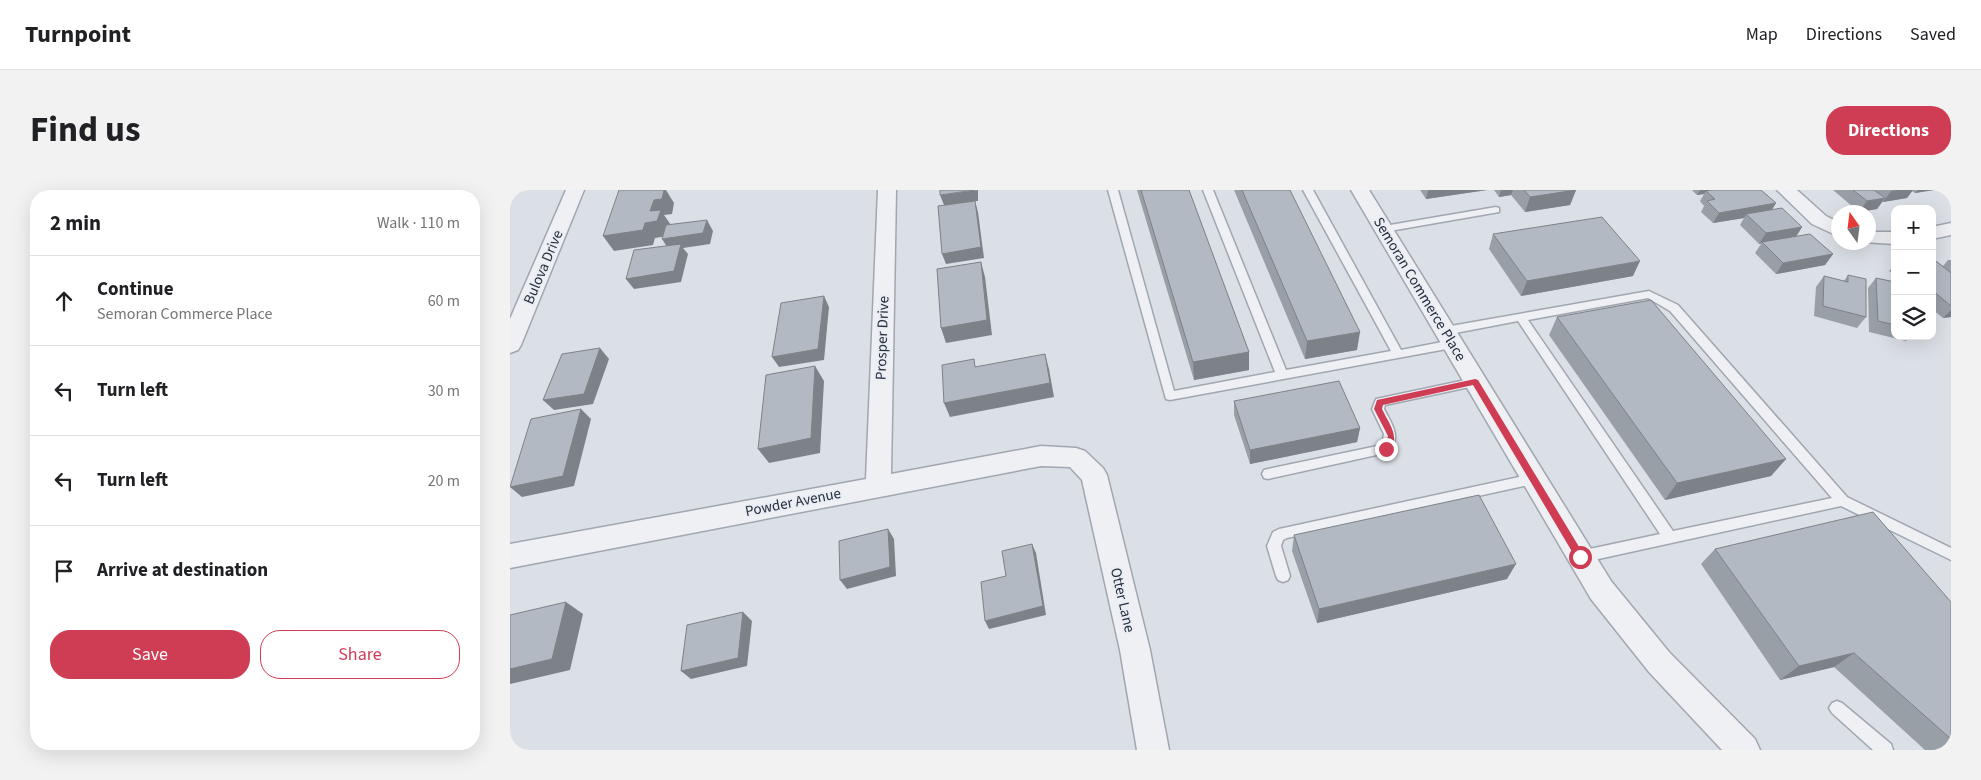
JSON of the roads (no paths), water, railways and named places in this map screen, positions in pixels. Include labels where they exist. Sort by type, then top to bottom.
[{"type":"street","name":"Bulova Drive","points":[[510,345],[575,190]]},
{"type":"street","name":"Prosper Drive","points":[[878,486],[887,190]]},
{"type":"street","name":"Semoran Commerce Place","points":[[1360,190],[1600,590],[1659,662],[1744,750]]},
{"type":"street","points":[[1786,190],[1820,220],[1831,226]]},
{"type":"street","points":[[1936,232],[1951,229]]},
{"type":"street","points":[[1876,238],[1891,238]]},
{"type":"street","name":"Powder Avenue","points":[[510,556],[1041,456],[1076,458]]},
{"type":"street","name":"Otter Lane","points":[[1076,458],[1094,475],[1135,650],[1153,750]]},
{"type":"lane","points":[[1113,190],[1170,396],[1396,353],[1520,317],[1649,294],[1674,308],[1842,501],[1951,554]]},
{"type":"lane","points":[[1208,190],[1282,375]]},
{"type":"lane","points":[[1308,190],[1396,353]]},
{"type":"lane","points":[[1384,229],[1496,210]]},
{"type":"lane","points":[[1520,317],[1670,538]]},
{"type":"lane","points":[[1268,474],[1384,451],[1392,440],[1377,407],[1380,402],[1475,382]]},
{"type":"lane","points":[[1283,576],[1274,546],[1278,536],[1284,533],[1533,480]]},
{"type":"lane","points":[[1580,557],[1842,501]]},
{"type":"lane","points":[[1837,708],[1886,750]]}]
